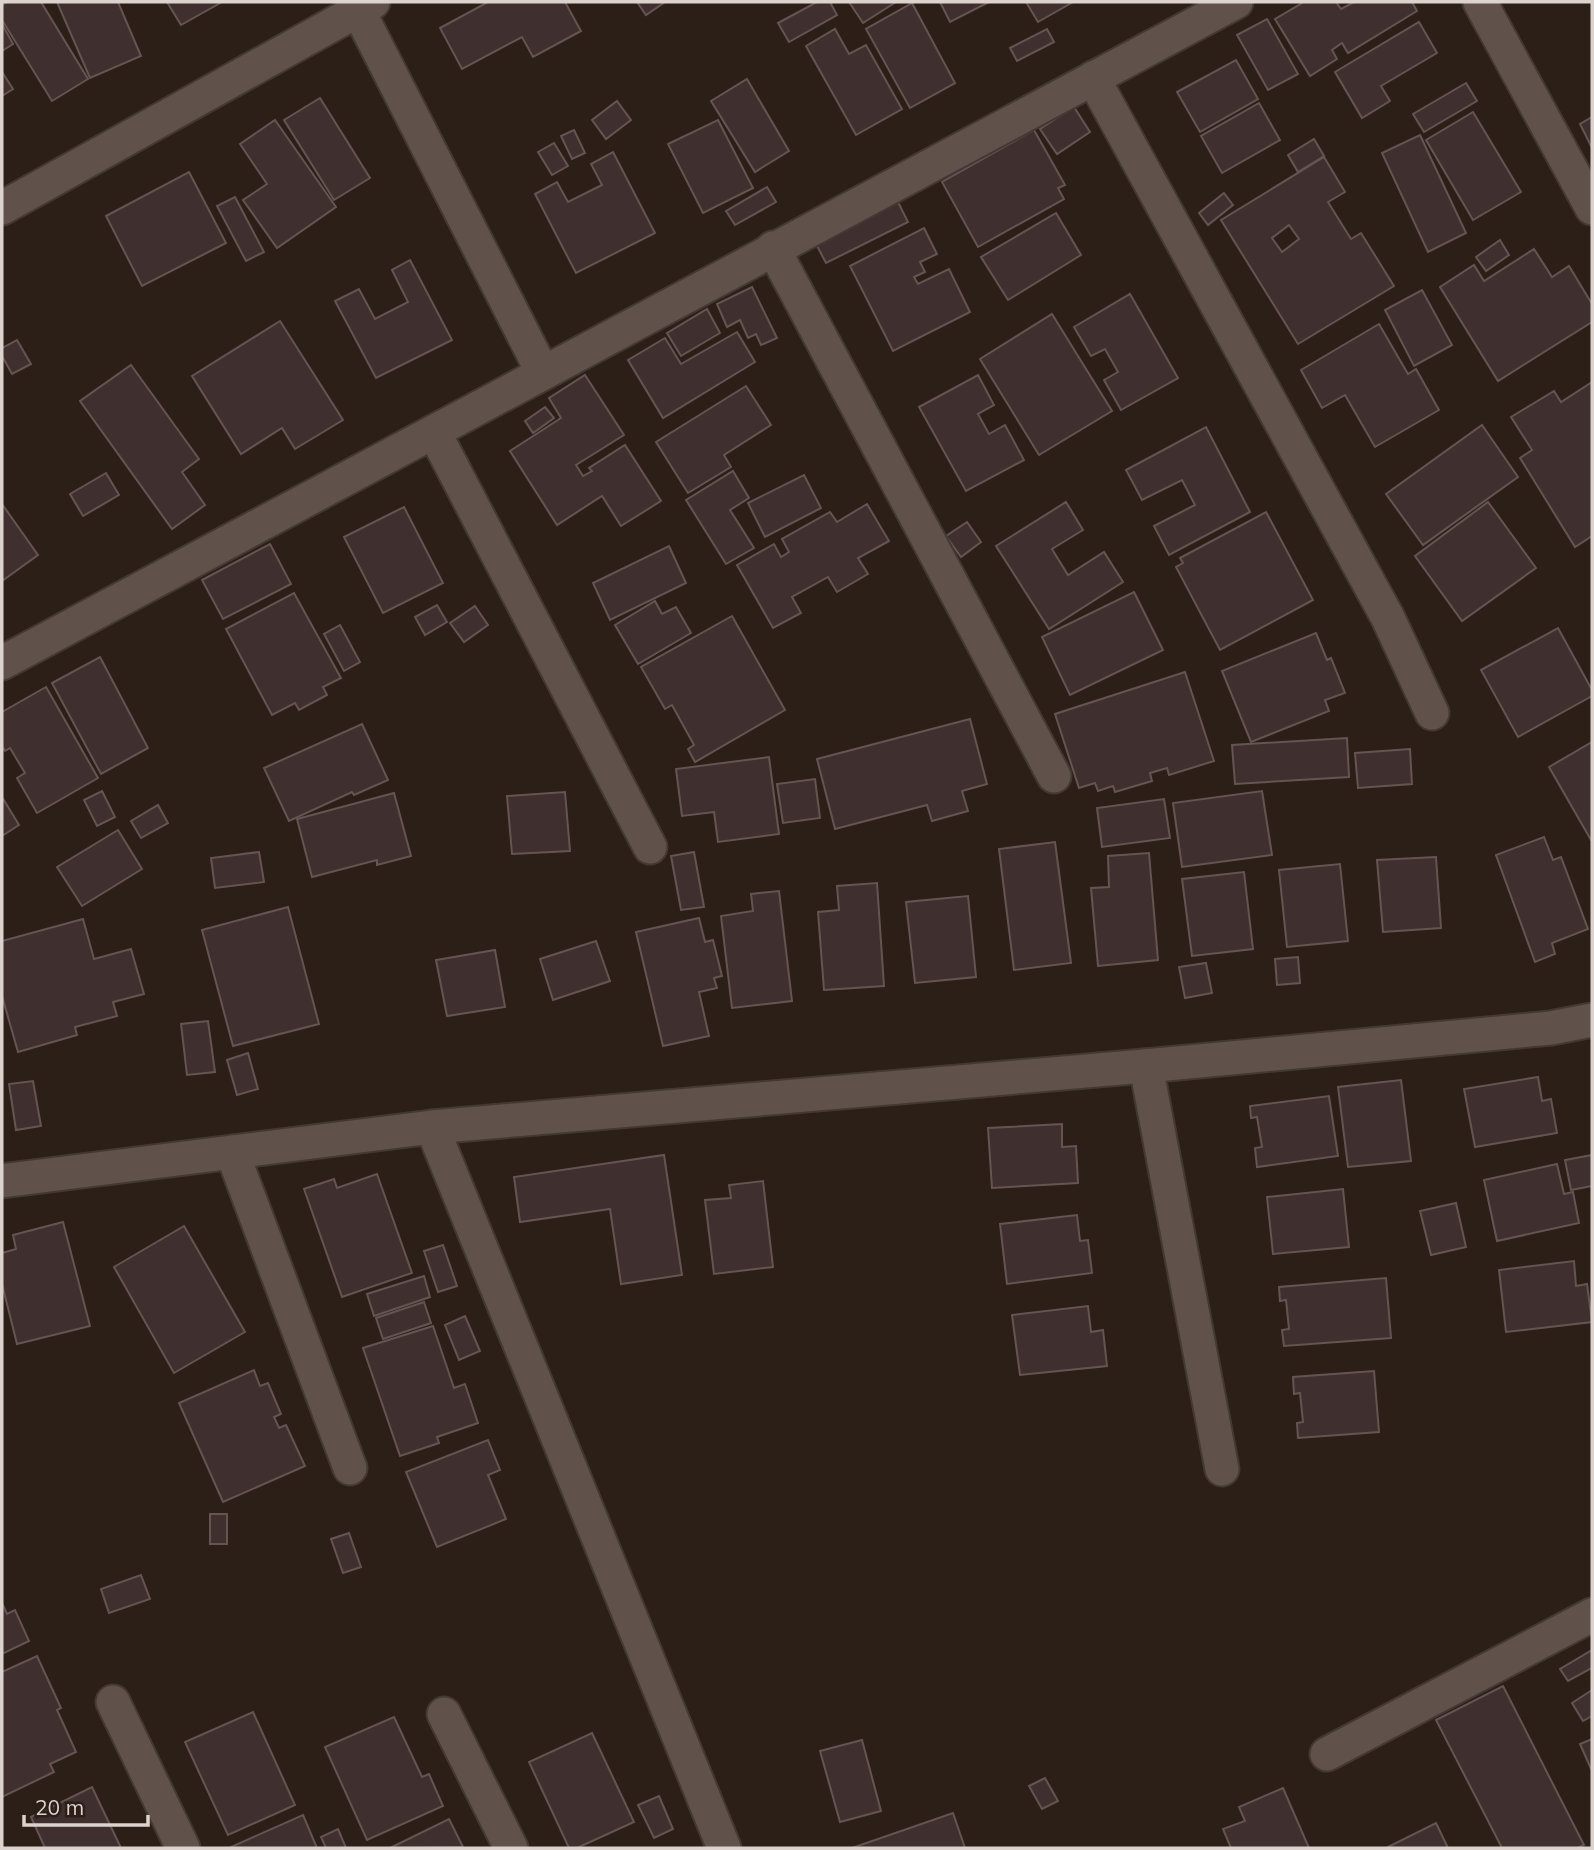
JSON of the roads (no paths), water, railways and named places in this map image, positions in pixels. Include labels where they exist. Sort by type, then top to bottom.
[{"type":"street","points":[[2,663],[772,248],[1236,2]]},
{"type":"street","points":[[1480,2],[1592,208]]},
{"type":"street","points":[[2,208],[362,4],[543,373]]},
{"type":"street","points":[[1093,78],[1388,618],[1432,713]]},
{"type":"street","points":[[772,248],[1054,776]]},
{"type":"street","points":[[434,432],[650,847]]},
{"type":"street","points":[[2,1181],[432,1127],[1146,1066],[1551,1028],[1592,1020]]},
{"type":"street","points":[[1146,1066],[1222,1469]]},
{"type":"street","points":[[432,1127],[724,1848]]},
{"type":"street","points":[[232,1152],[350,1468]]},
{"type":"street","points":[[1327,1754],[1592,1615]]},
{"type":"street","points":[[113,1702],[183,1848]]},
{"type":"street","points":[[444,1714],[511,1848]]}]
